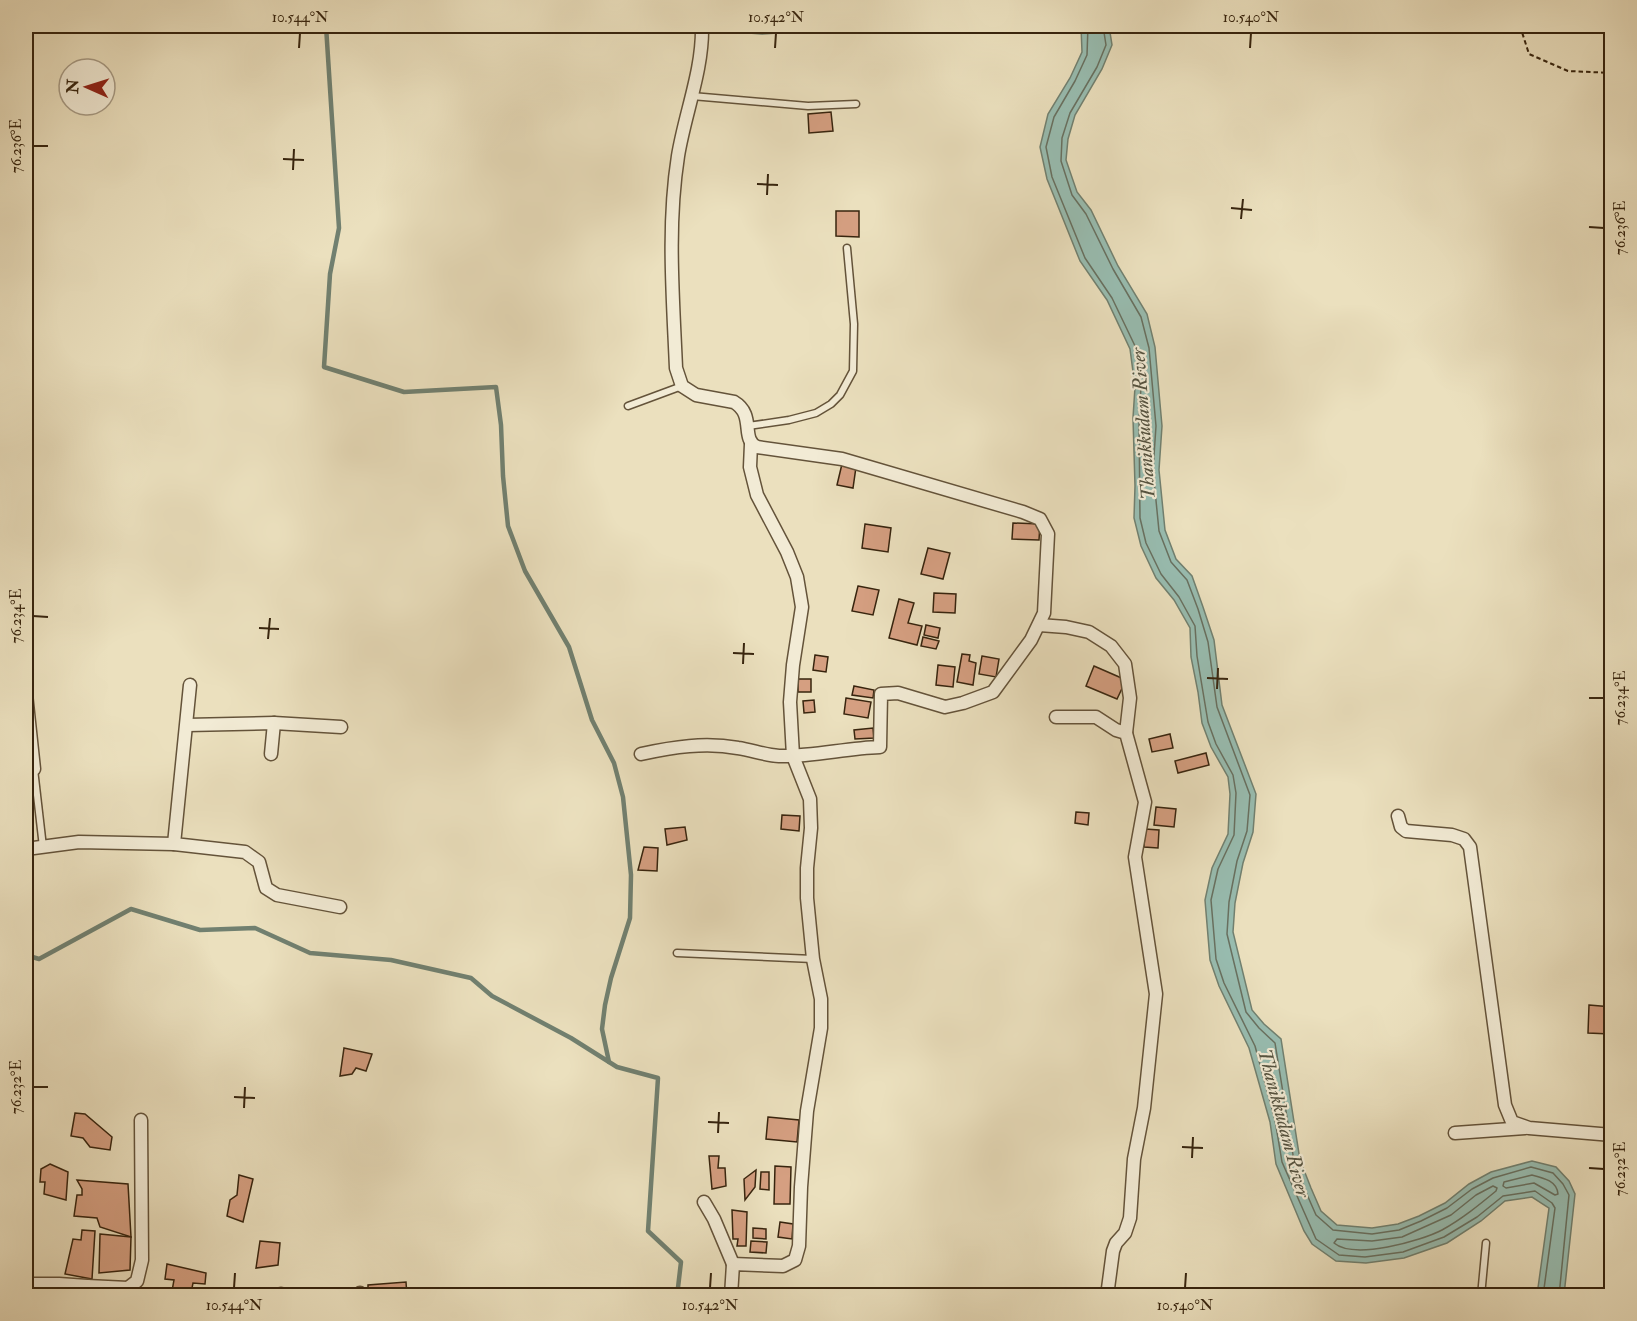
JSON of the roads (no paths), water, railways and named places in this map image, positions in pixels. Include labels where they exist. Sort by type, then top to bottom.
[{"type":"street","points":[[702,26],[700,56],[678,156],[671,238],[676,368],[682,386],[696,395],[734,402],[744,412],[748,426],[748,439],[751,444],[750,467],[757,495],[787,552],[797,577],[802,607],[790,702],[793,756],[810,800],[811,828],[807,898],[813,959],[821,999],[821,1028],[807,1111],[799,1246],[795,1260],[783,1266],[733,1264]]},
{"type":"street","points":[[641,754],[682,746],[710,745],[739,748],[758,754],[793,756],[880,747],[881,694],[898,693],[945,707],[993,692],[1031,640],[1044,613],[1048,534],[1040,519],[871,466],[842,459],[757,447],[751,444]]},
{"type":"street","points":[[1038,625],[1066,627],[1089,632],[1111,646],[1125,664],[1130,698],[1126,733],[1145,802],[1136,857],[1156,994],[1144,1108],[1134,1159],[1130,1218],[1125,1233],[1116,1243],[1113,1251],[1107,1296]]},
{"type":"street","points":[[174,844],[190,685]]},
{"type":"street","points":[[26,694],[34,769]]},
{"type":"street","points":[[1056,717],[1096,717],[1116,730],[1126,733]]},
{"type":"street","points":[[187,725],[274,723],[341,727]]},
{"type":"street","points":[[272,754],[274,723]]},
{"type":"street","points":[[1398,816],[1401,827],[1406,831],[1464,839],[1470,847],[1505,1105],[1512,1122],[1529,1128]]},
{"type":"street","points":[[26,849],[79,842],[174,844],[245,852],[259,862],[266,888],[277,895],[340,907]]},
{"type":"street","points":[[26,1284],[59,1284],[87,1291],[128,1288],[137,1281],[141,1260],[141,1120]]},
{"type":"street","points":[[1455,1133],[1529,1128],[1611,1135]]},
{"type":"street","points":[[704,1202],[714,1219],[733,1264],[731,1296]]},
{"type":"lane","points":[[692,96],[808,106],[856,104]]},
{"type":"lane","points":[[748,426],[789,420],[816,412],[831,404],[840,395],[853,371],[854,324],[847,248]]},
{"type":"lane","points":[[628,406],[682,386]]},
{"type":"lane","points":[[34,769],[43,847]]},
{"type":"lane","points":[[677,953],[813,959]]},
{"type":"lane","points":[[1481,1296],[1486,1243]]},
{"type":"water","points":[[728,26],[827,26],[811,31],[762,34],[735,32]]},
{"type":"water","name":"Thanikkudam River","points":[[1081,26],[1109,26],[1112,45],[1102,69],[1075,115],[1068,139],[1066,160],[1077,192],[1091,210],[1118,266],[1147,314],[1155,347],[1162,426],[1159,470],[1165,530],[1176,559],[1192,576],[1203,607],[1214,640],[1222,705],[1256,794],[1253,832],[1243,863],[1235,903],[1233,932],[1252,1010],[1281,1039],[1300,1160],[1321,1211],[1337,1225],[1372,1228],[1398,1224],[1419,1216],[1445,1203],[1469,1184],[1491,1172],[1532,1161],[1556,1167],[1569,1181],[1575,1194],[1564,1295],[1537,1295],[1549,1208],[1532,1197],[1505,1201],[1481,1221],[1447,1243],[1404,1258],[1366,1263],[1336,1261],[1312,1244],[1304,1231],[1276,1164],[1270,1122],[1249,1048],[1219,986],[1210,960],[1205,900],[1212,868],[1228,834],[1230,794],[1228,777],[1211,747],[1202,723],[1191,657],[1190,628],[1174,600],[1156,578],[1141,546],[1134,518],[1135,387],[1130,349],[1107,300],[1080,261],[1047,179],[1040,147],[1048,114],[1070,78],[1082,52]]},
{"type":"waterway","points":[[326,26],[339,228],[330,274],[324,367],[404,392],[496,387],[508,526],[525,571],[569,647],[592,720],[614,763],[623,797],[631,875],[630,918],[605,1005],[602,1029],[609,1062]]},
{"type":"waterway","points":[[26,955],[39,959],[131,909],[200,930],[255,928],[310,953],[391,960],[471,978],[492,996],[571,1038],[617,1067],[658,1078],[648,1231],[681,1262],[677,1296]]}]
